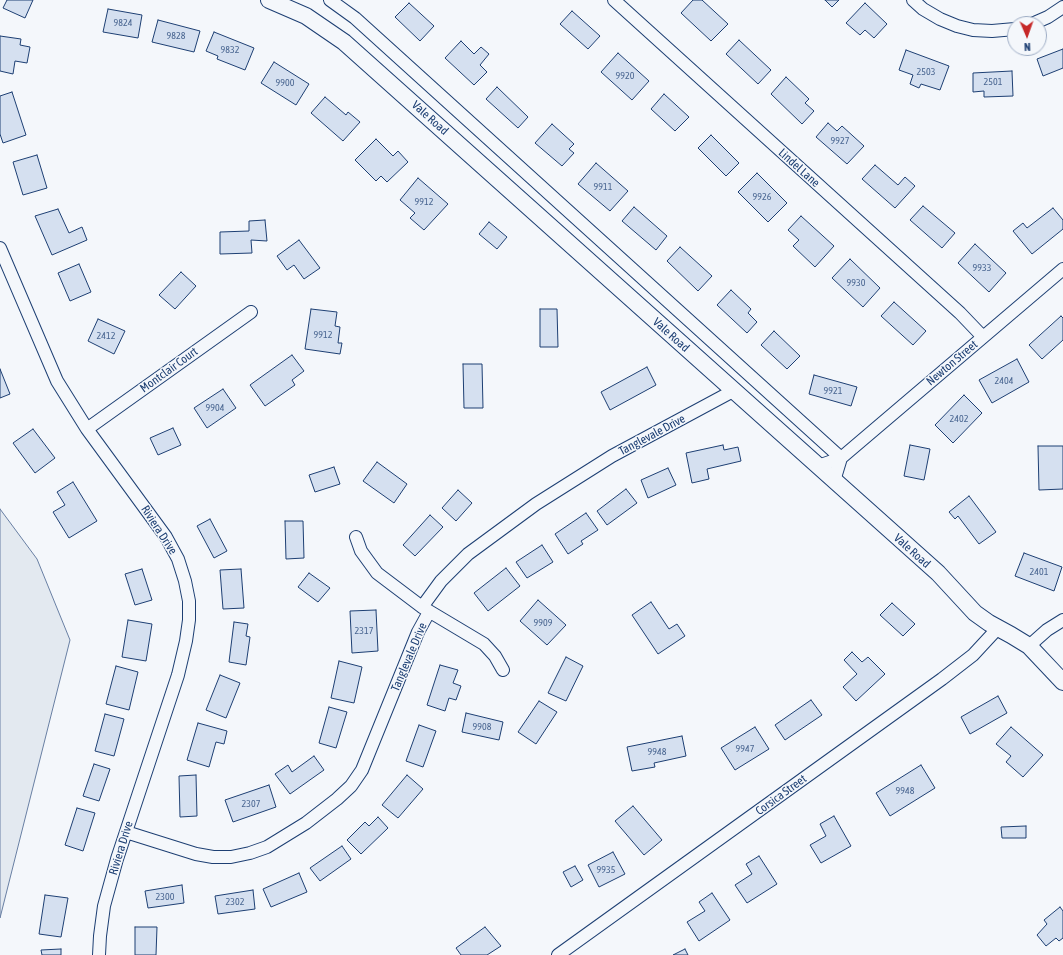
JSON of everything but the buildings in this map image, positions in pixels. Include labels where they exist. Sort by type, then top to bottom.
[{"type":"main road","name":"Vale Road","points":[[269,0],[287,3],[344,42],[938,573],[975,613],[1029,646],[1044,660],[1063,682]]},
{"type":"street","points":[[330,0],[355,18],[841,458],[834,481]]},
{"type":"street","name":"Lindel Lane","points":[[614,0],[960,313],[982,337]]},
{"type":"street","points":[[913,0],[940,19],[957,26],[973,30],[1007,30]]},
{"type":"street","points":[[1047,17],[1063,7]]},
{"type":"street","name":"Riviera Drive","points":[[0,248],[57,381],[87,430],[166,537],[180,566],[189,601],[189,620],[186,641],[178,675],[126,832],[104,906],[99,955]]},
{"type":"street","name":"Newton Street","points":[[818,466],[841,458],[982,337],[1063,270]]},
{"type":"street","name":"Montclair Court","points":[[87,430],[251,312]]},
{"type":"street","name":"Tanglevale Drive","points":[[126,832],[196,854],[213,857],[231,857],[250,853],[267,847],[306,823],[351,786],[362,770],[426,609],[441,581],[468,554],[536,504],[612,456],[733,391]]},
{"type":"street","points":[[356,537],[361,551],[377,572],[426,609],[484,644],[495,656],[503,670]]},
{"type":"street","points":[[1029,646],[1047,630],[1063,620]]},
{"type":"street","name":"Corsica Street","points":[[558,955],[973,656],[998,628]]},
{"type":"shaded area","points":[[0,509],[37,559],[70,640],[0,918]]}]
